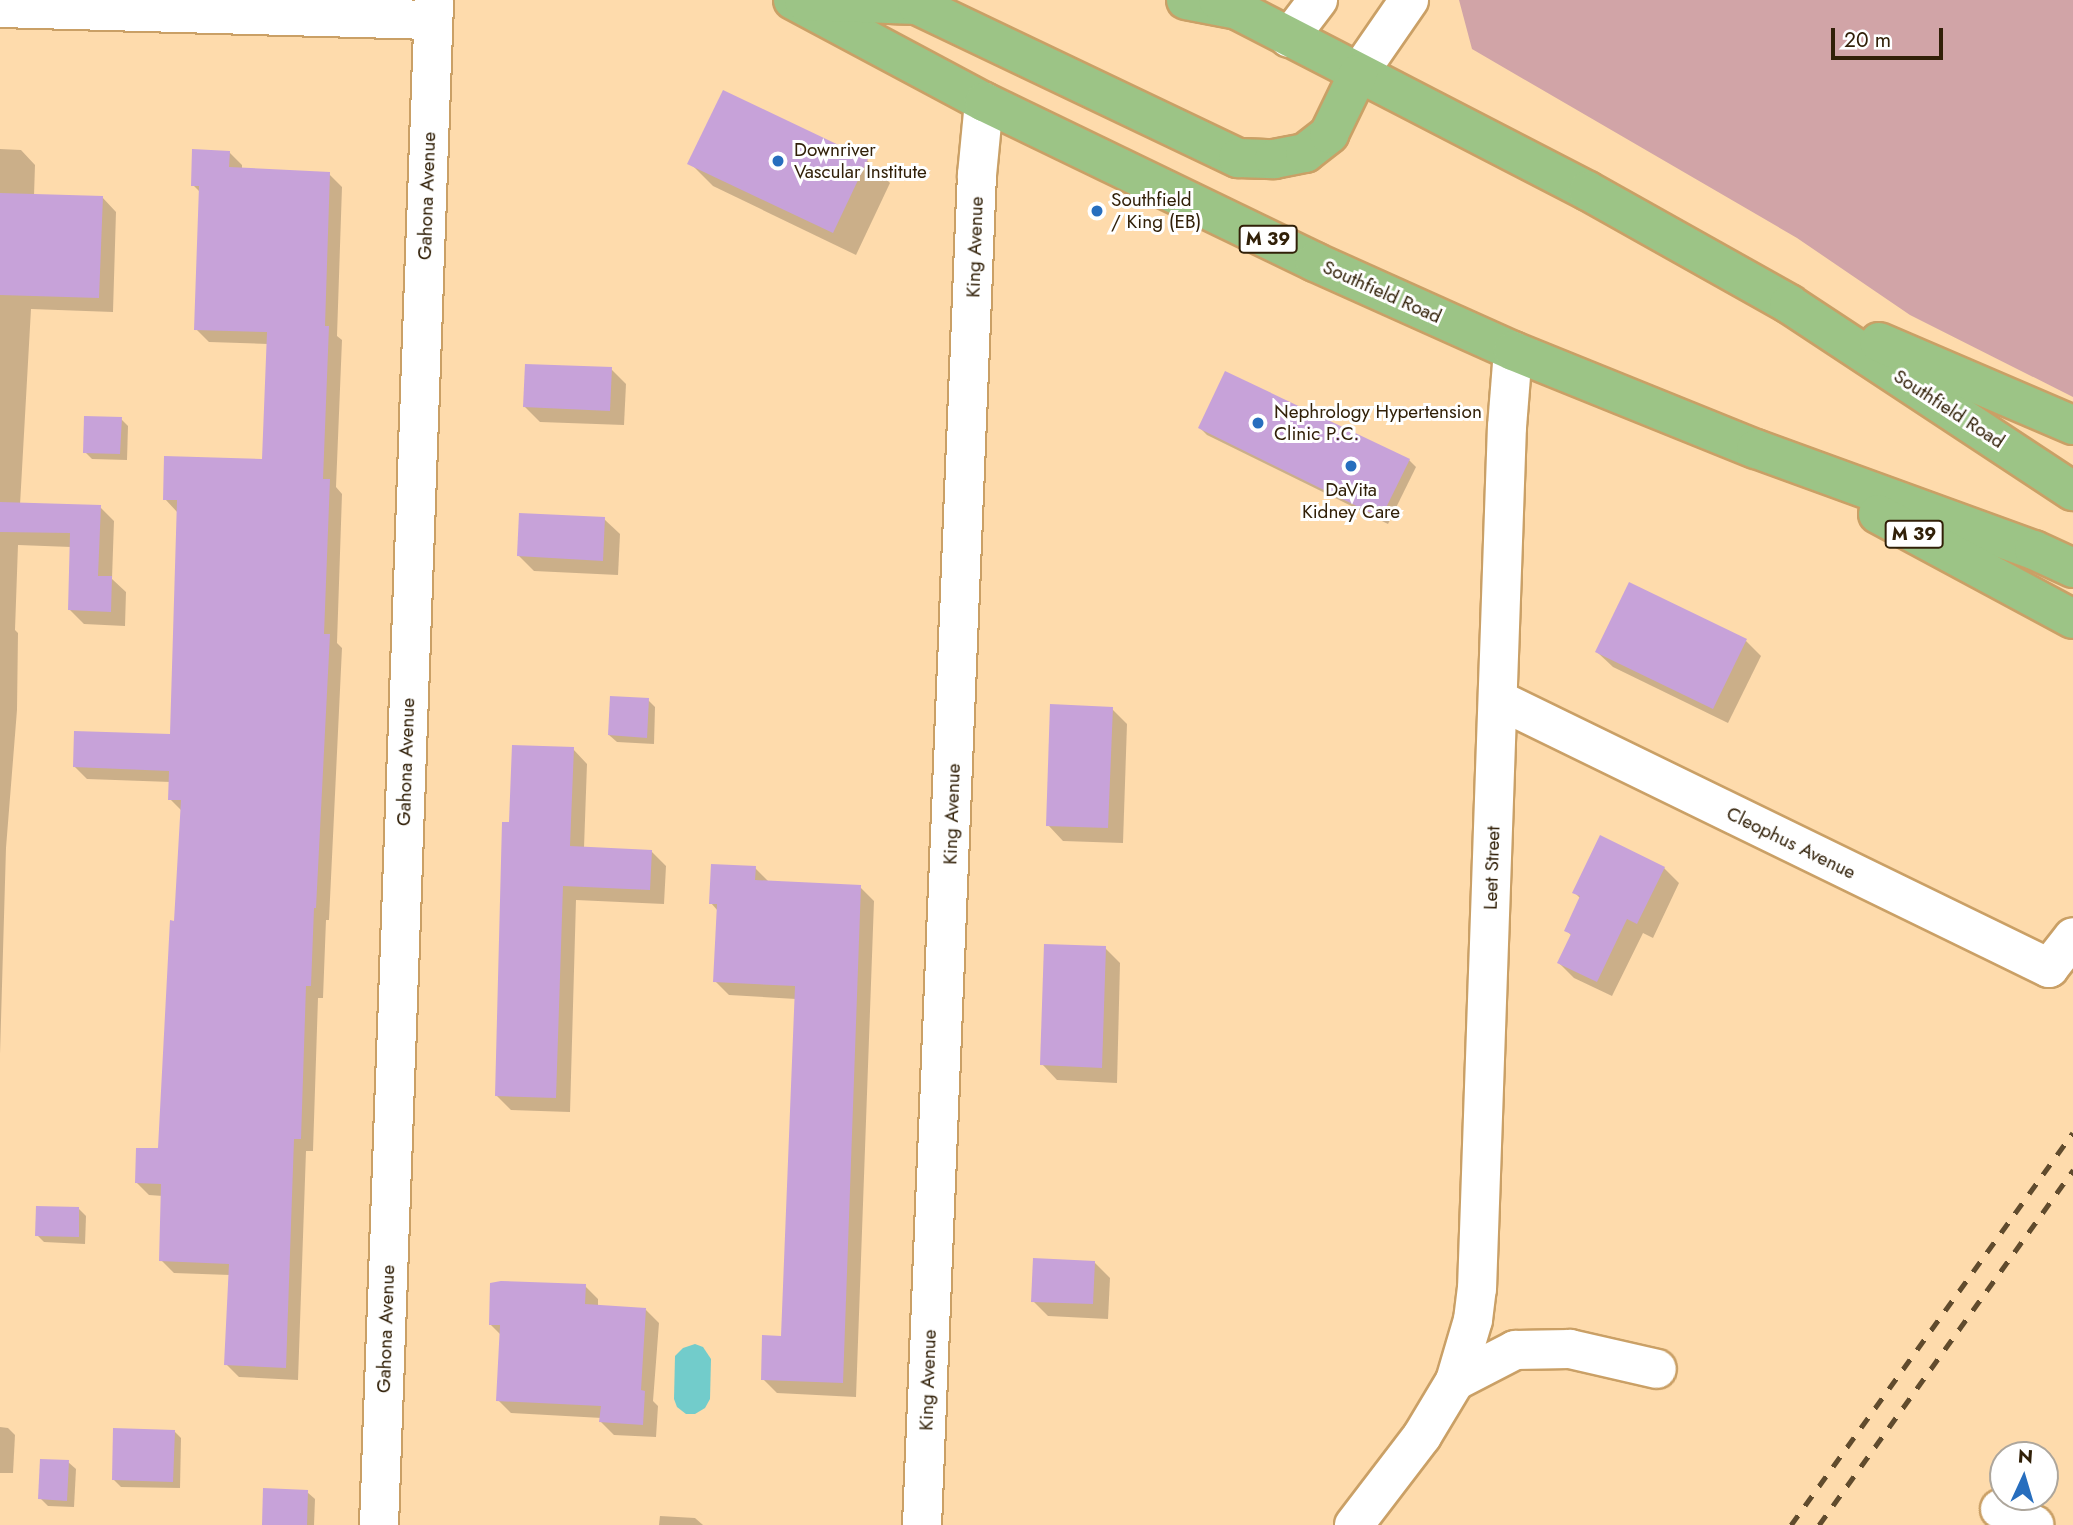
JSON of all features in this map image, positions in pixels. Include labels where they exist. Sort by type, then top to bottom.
[{"type":"highway","name":"Southfield Road","points":[[1186,0],[1228,5],[1588,191],[1789,304],[2073,491]]},
{"type":"highway","name":"Southfield Road","points":[[795,1],[984,102],[1315,262],[1513,351],[1756,449],[2034,550],[2073,568]]},
{"type":"highway","points":[[795,1],[917,5],[1238,158],[1274,159],[1305,153],[1329,134],[1358,74]]},
{"type":"highway","name":"Southfield Road","points":[[1789,304],[2073,425]]},
{"type":"highway","name":"Southfield Road","points":[[1756,449],[2073,619]]},
{"type":"street","points":[[1289,38],[1318,0]]},
{"type":"street","points":[[1358,74],[1409,0]]},
{"type":"street","points":[[0,8],[433,10]]},
{"type":"street","name":"Gahona Avenue","points":[[379,1525],[433,10]]},
{"type":"street","name":"King Avenue","points":[[922,1525],[978,175],[984,102]]},
{"type":"street","name":"Leet Street","points":[[1354,1525],[1422,1436],[1455,1381],[1473,1320],[1478,1289],[1507,428],[1513,351]]},
{"type":"street","name":"Cleophus Avenue","points":[[1499,700],[2049,968],[2073,937]]},
{"type":"street","points":[[1455,1381],[1515,1350],[1570,1349],[1657,1369]]},
{"type":"street","points":[[2006,1511],[2034,1525]]},
{"type":"shaded area","points":[[1459,0],[2073,0],[2073,397],[1910,315],[1797,238],[1472,49]]},
{"type":"water","points":[[695,1344],[703,1347],[711,1359],[710,1399],[705,1408],[695,1414],[686,1414],[677,1407],[674,1399],[675,1356],[683,1348]]},
{"type":"building","name":"Downriver Vascular Institute","points":[[723,90],[868,159],[833,233],[687,164]]},
{"type":"building","points":[[192,149],[230,151],[229,167],[330,172],[325,326],[329,326],[323,479],[330,479],[324,634],[330,634],[311,986],[306,986],[301,1139],[294,1139],[286,1368],[224,1365],[229,1264],[159,1261],[161,1184],[135,1183],[136,1148],[158,1148],[170,920],[174,921],[181,800],[168,800],[169,771],[73,767],[74,731],[170,734],[177,500],[163,500],[164,456],[262,459],[267,332],[194,330],[199,186],[191,186]]},
{"type":"building","points":[[0,193],[103,196],[99,298],[0,295]]},
{"type":"building","points":[[525,364],[612,367],[610,411],[523,407]]},
{"type":"building","points":[[1225,371],[1410,459],[1381,518],[1198,428]]},
{"type":"building","points":[[84,416],[122,417],[120,454],[83,453]]},
{"type":"building","points":[[0,502],[101,505],[98,576],[112,576],[111,612],[68,610],[70,533],[0,532]]},
{"type":"building","points":[[519,513],[605,517],[603,561],[517,556]]},
{"type":"building","points":[[1629,582],[1747,639],[1713,709],[1595,652]]},
{"type":"building","points":[[610,696],[649,698],[647,738],[608,735]]},
{"type":"building","points":[[1050,704],[1113,707],[1108,828],[1046,826]]},
{"type":"building","points":[[512,745],[574,747],[570,846],[652,850],[650,890],[563,886],[556,1098],[495,1096],[502,822],[509,822]]},
{"type":"building","points":[[1600,835],[1665,867],[1637,924],[1627,919],[1597,982],[1557,963],[1571,934],[1564,931],[1580,896],[1572,893]]},
{"type":"building","points":[[711,864],[756,866],[755,880],[861,885],[843,1383],[761,1380],[762,1335],[781,1336],[795,986],[713,982],[717,904],[709,904]]},
{"type":"building","points":[[1044,944],[1106,946],[1102,1068],[1040,1065]]},
{"type":"building","points":[[36,1206],[79,1207],[79,1237],[35,1236]]},
{"type":"building","points":[[1033,1258],[1095,1261],[1093,1304],[1031,1302]]},
{"type":"building","points":[[501,1281],[586,1284],[585,1304],[646,1308],[641,1390],[645,1391],[643,1425],[599,1422],[601,1406],[496,1401],[500,1325],[489,1325],[490,1283]]},
{"type":"building","points":[[113,1428],[175,1430],[173,1482],[112,1480]]},
{"type":"building","points":[[40,1459],[69,1460],[67,1501],[38,1499]]},
{"type":"building","points":[[263,1488],[308,1490],[307,1525],[262,1525]]},
{"type":"railway","points":[[1791,1525],[2073,1133]]},
{"type":"railway","points":[[1819,1525],[2073,1170]]},
{"type":"place","name":"Downriver Vascular Institute","points":[[778,161]]},
{"type":"place","name":"Southfield / King (EB)","points":[[1097,211]]},
{"type":"place","name":"Nephrology Hypertension Clinic P.C.","points":[[1258,423]]},
{"type":"place","name":"DaVita Kidney Care","points":[[1351,466]]}]
